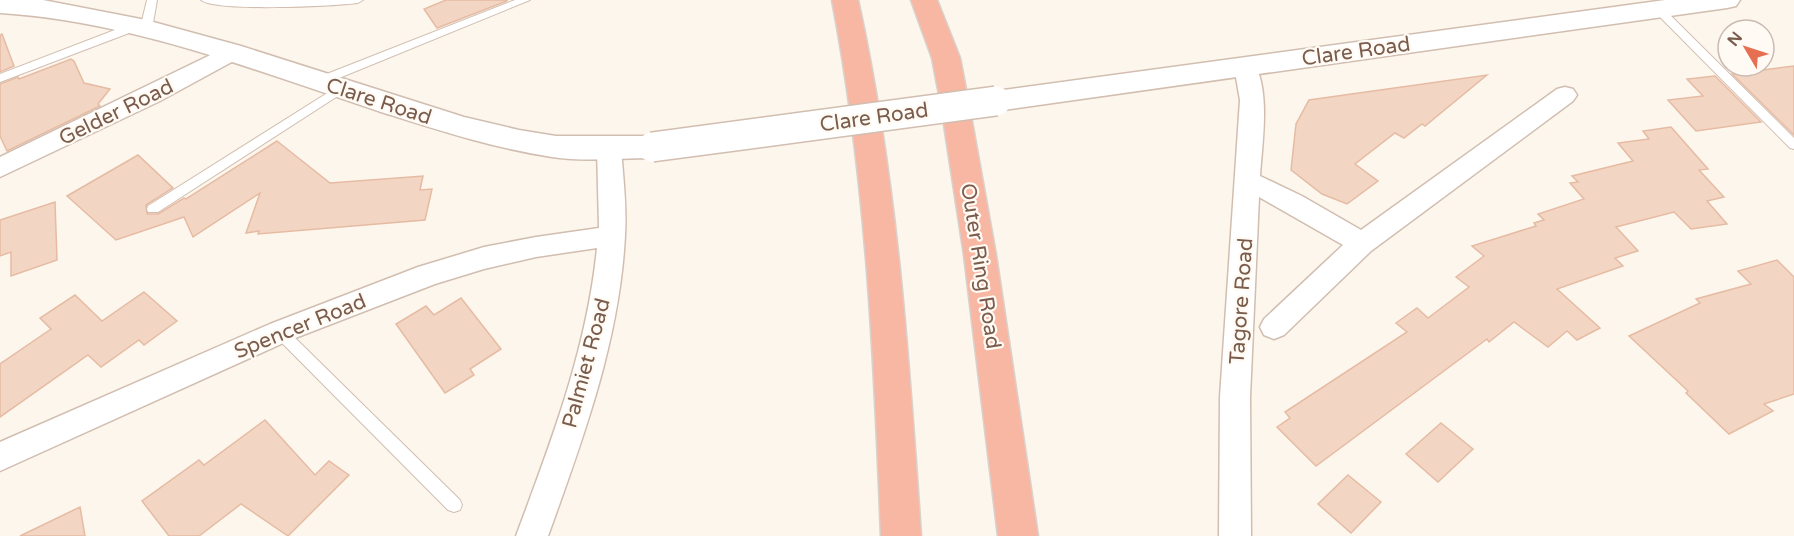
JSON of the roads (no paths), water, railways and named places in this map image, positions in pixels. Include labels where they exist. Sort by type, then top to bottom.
[{"type":"highway","points":[[845,0],[860,68],[884,268],[901,536]]},
{"type":"highway","name":"Outer Ring Road","points":[[924,0],[946,58],[955,105],[980,255],[1018,536]]},
{"type":"street","name":"Clare Road","points":[[2,3],[36,4],[121,20],[461,127],[519,141],[556,147],[609,148],[652,147],[1152,79],[1668,5],[1727,0]]},
{"type":"street","name":"Gelder Road","points":[[0,168],[152,95],[231,53]]},
{"type":"street","name":"Tagore Road","points":[[1234,536],[1235,397],[1252,100],[1245,66]]},
{"type":"street","points":[[1274,327],[1362,244],[1565,95]]},
{"type":"street","name":"Palmiet Road","points":[[532,536],[562,452],[597,337],[607,284],[612,236],[609,148]]},
{"type":"street","points":[[1249,182],[1271,190],[1314,213],[1362,244]]},
{"type":"street","name":"Spencer Road","points":[[0,457],[280,332],[428,274],[484,258],[564,242],[612,236]]},
{"type":"lane","points":[[0,78],[121,20],[152,0]]},
{"type":"lane","points":[[206,0],[306,4],[358,0]]},
{"type":"lane","points":[[153,209],[329,85],[525,0]]},
{"type":"lane","points":[[1668,5],[1794,145]]},
{"type":"lane","points":[[280,332],[454,505]]}]
